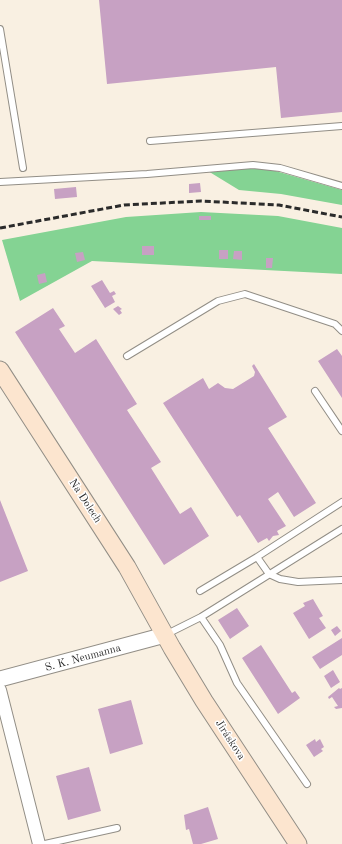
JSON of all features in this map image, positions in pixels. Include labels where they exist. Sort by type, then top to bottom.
[{"type":"main road","name":"Na Dolech","points":[[0,370],[127,567],[165,635]]},
{"type":"main road","name":"Jiráskova","points":[[165,635],[208,707],[298,844]]},
{"type":"street","name":"S. K. Neumanna","points":[[0,679],[165,635]]},
{"type":"street","points":[[0,690],[39,844]]},
{"type":"lane","points":[[0,29],[23,168]]},
{"type":"lane","points":[[150,141],[342,126]]},
{"type":"lane","points":[[0,182],[147,174],[253,165],[280,168],[342,186]]},
{"type":"lane","points":[[127,356],[218,301],[245,294],[335,324],[342,331]]},
{"type":"lane","points":[[315,391],[342,431]]},
{"type":"lane","points":[[200,591],[257,558],[342,502]]},
{"type":"lane","points":[[165,635],[201,617],[342,529]]},
{"type":"lane","points":[[257,558],[269,574],[280,579],[298,582],[342,580]]},
{"type":"lane","points":[[201,617],[220,646],[237,683],[307,784]]},
{"type":"lane","points":[[45,844],[116,828]]},
{"type":"green space","points":[[251,164],[342,190],[342,205],[281,194],[239,190],[203,168]]},
{"type":"green space","points":[[201,212],[278,216],[342,228],[342,274],[92,261],[20,301],[2,240],[126,217]]},
{"type":"building","points":[[99,0],[342,0],[342,112],[281,118],[276,67],[107,84]]},
{"type":"building","points":[[200,183],[201,192],[189,193],[189,184]]},
{"type":"building","points":[[76,187],[77,197],[55,199],[54,189]]},
{"type":"building","points":[[199,216],[211,216],[211,220],[199,220]]},
{"type":"building","points":[[142,246],[154,246],[154,255],[142,255]]},
{"type":"building","points":[[219,250],[228,250],[228,259],[219,259]]},
{"type":"building","points":[[234,251],[242,251],[242,260],[233,259]]},
{"type":"building","points":[[83,252],[85,260],[77,262],[75,253]]},
{"type":"building","points":[[266,258],[273,258],[272,268],[266,268]]},
{"type":"building","points":[[45,273],[47,282],[39,284],[37,275]]},
{"type":"building","points":[[102,280],[110,293],[114,291],[116,294],[112,296],[115,302],[105,308],[91,286]]},
{"type":"building","points":[[118,306],[122,309],[120,310],[122,313],[119,315],[113,309]]},
{"type":"building","points":[[53,308],[65,326],[59,329],[75,353],[96,339],[137,404],[127,410],[161,462],[151,468],[180,514],[191,507],[209,536],[164,565],[15,332]]},
{"type":"building","points":[[337,349],[342,356],[342,398],[318,361]]},
{"type":"building","points":[[254,364],[287,417],[268,428],[316,503],[294,517],[278,492],[268,499],[286,526],[277,531],[279,535],[273,536],[269,541],[267,538],[258,543],[240,515],[237,517],[163,403],[203,378],[209,389],[218,383],[225,388],[233,389],[254,376],[255,372],[252,366]]},
{"type":"building","points":[[0,500],[28,571],[0,582]]},
{"type":"building","points":[[313,599],[323,616],[319,618],[326,628],[309,639],[293,613],[305,606],[303,603]]},
{"type":"building","points":[[237,608],[249,626],[230,639],[218,620]]},
{"type":"building","points":[[337,626],[341,631],[335,636],[331,630]]},
{"type":"building","points":[[342,638],[342,655],[320,669],[312,657]]},
{"type":"building","points":[[261,645],[292,693],[295,691],[300,698],[278,714],[242,658]]},
{"type":"building","points":[[333,670],[340,682],[331,688],[324,676]]},
{"type":"building","points":[[339,688],[342,688],[342,708],[336,709],[334,707],[338,706],[332,697],[329,699],[328,697]]},
{"type":"building","points":[[131,700],[143,744],[110,754],[98,709]]},
{"type":"building","points":[[315,739],[316,742],[320,739],[324,747],[321,749],[323,751],[314,757],[306,745]]},
{"type":"building","points":[[89,767],[101,811],[68,820],[56,776]]},
{"type":"building","points":[[208,807],[218,839],[201,844],[193,844],[189,829],[186,830],[184,815]]},
{"type":"railway","points":[[0,228],[124,205],[201,201],[279,205],[342,217]]}]
